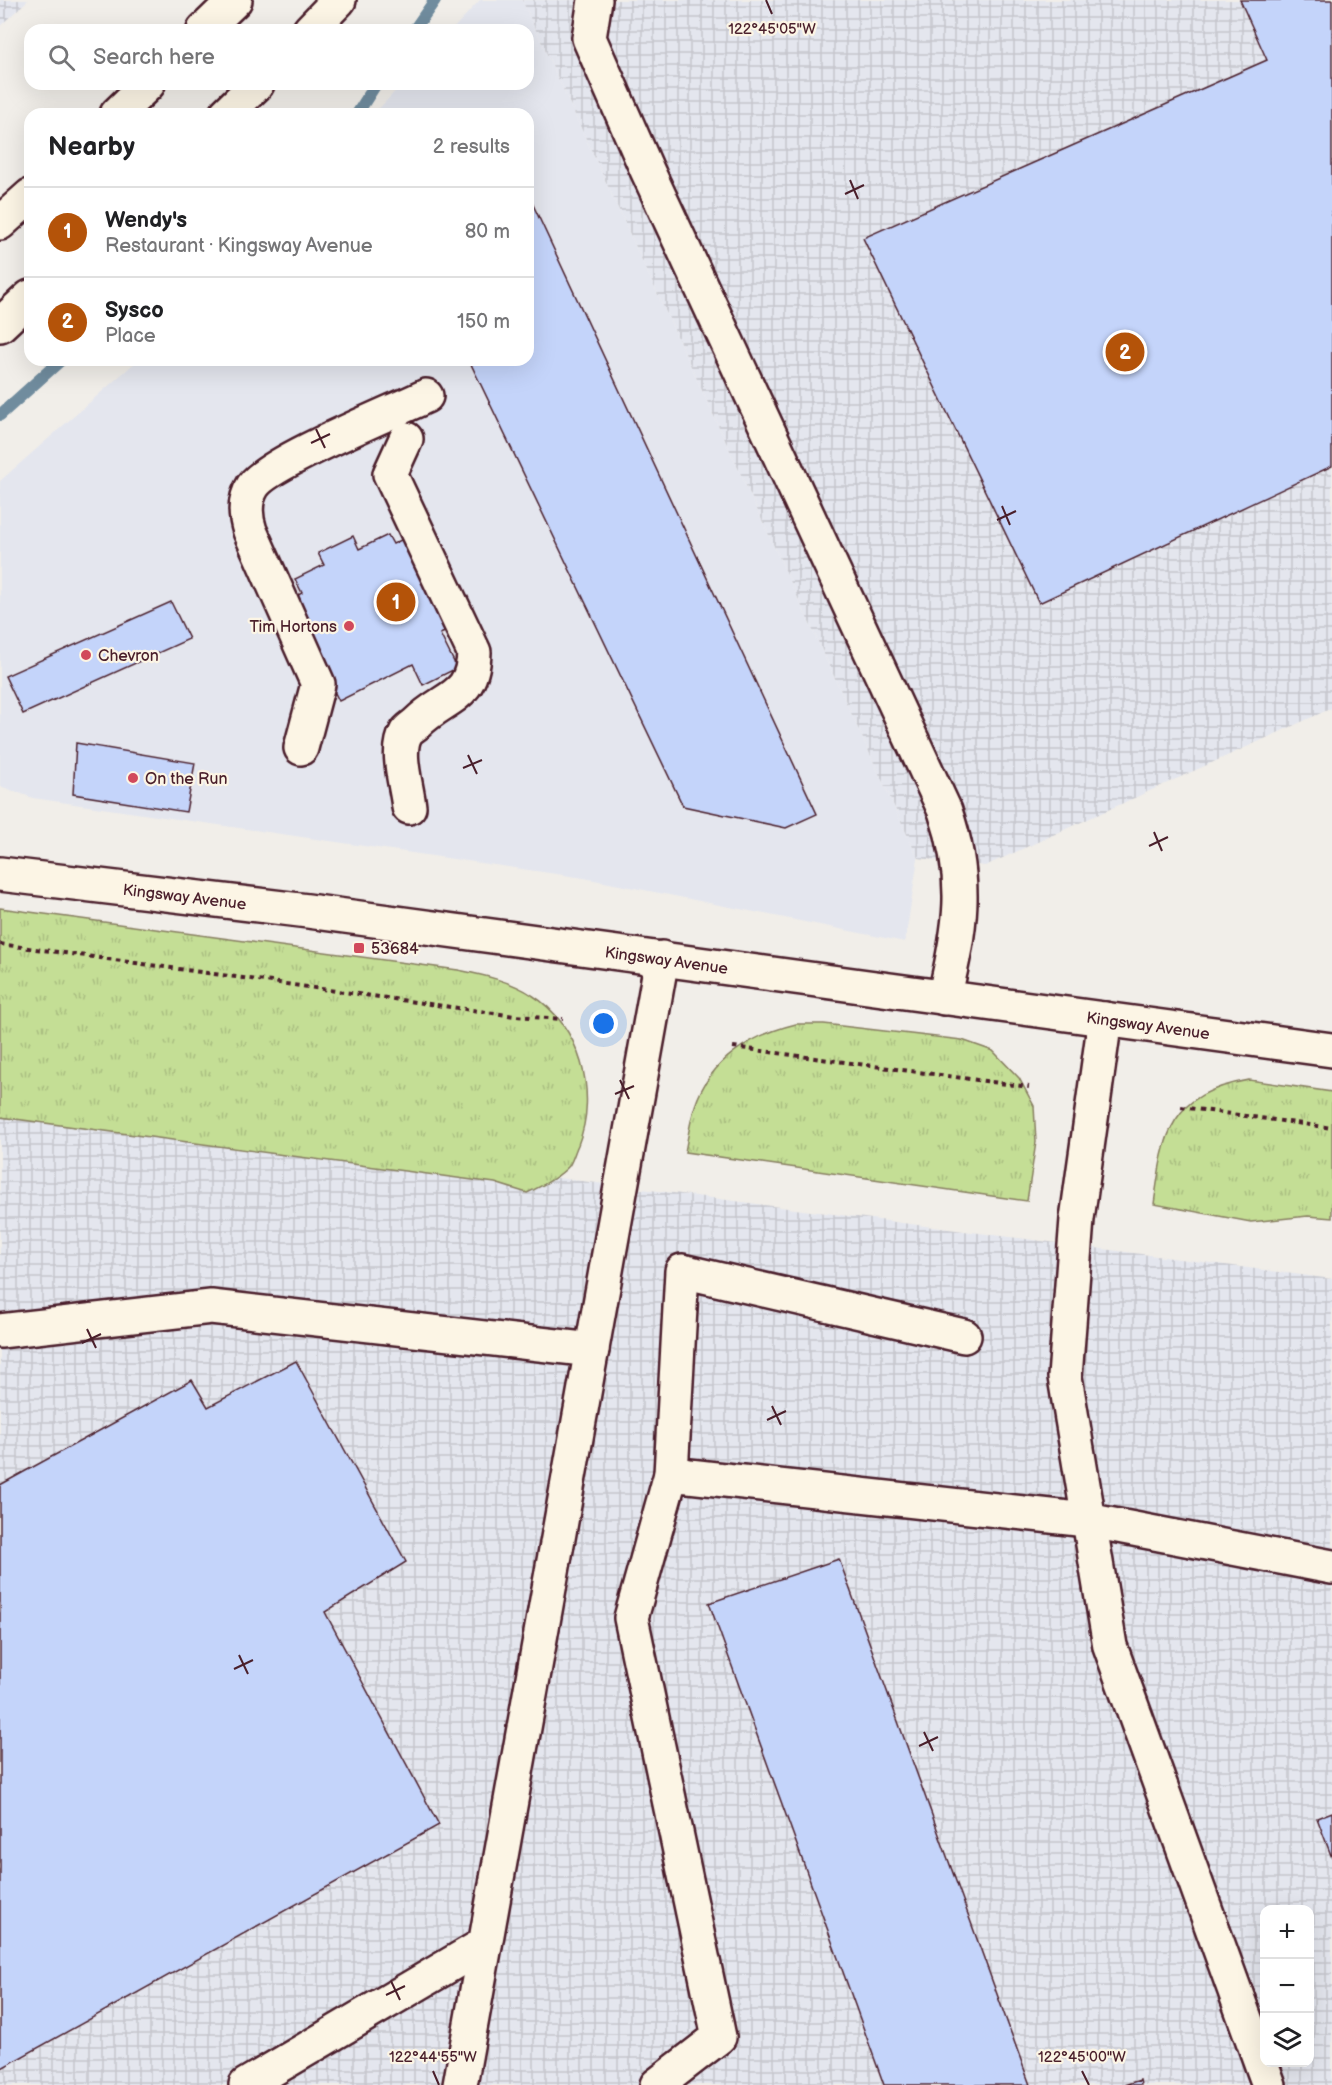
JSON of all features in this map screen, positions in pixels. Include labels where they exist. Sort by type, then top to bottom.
[{"type":"main road","points":[[210,24],[235,0]]},
{"type":"main road","points":[[316,24],[339,0]]},
{"type":"main road","points":[[595,0],[589,38],[651,179],[945,811],[956,844],[961,887],[958,937],[944,998]]},
{"type":"main road","points":[[123,108],[142,90]]},
{"type":"main road","points":[[232,108],[251,90]]},
{"type":"main road","points":[[0,223],[24,201]]},
{"type":"main road","points":[[0,325],[24,303]]},
{"type":"main road","points":[[302,748],[318,684],[244,514],[252,488],[275,468],[426,396]]},
{"type":"main road","points":[[406,439],[390,474],[426,555],[474,652],[474,673],[457,696],[428,712],[406,733],[402,756],[409,807]]},
{"type":"main road","name":"Kingsway Avenue","points":[[0,874],[662,958],[1332,1050]]},
{"type":"main road","points":[[460,2085],[662,958]]},
{"type":"main road","points":[[1105,1019],[1077,1219],[1065,1377],[1110,1646],[1269,2085]]},
{"type":"main road","points":[[657,2085],[719,2037],[631,1618],[671,1474],[682,1271],[964,1336]]},
{"type":"main road","points":[[0,1330],[211,1307],[592,1350]]},
{"type":"main road","points":[[671,1474],[1088,1520],[1332,1567]]},
{"type":"main road","points":[[246,2085],[485,1944]]},
{"type":"path","points":[[0,944],[515,1016],[563,1019]]},
{"type":"path","points":[[733,1047],[1029,1087]]},
{"type":"path","points":[[1181,1107],[1332,1128]]},
{"type":"shaded area","points":[[0,0],[28,0],[0,26]]},
{"type":"shaded area","points":[[480,0],[522,0],[533,24],[458,24]]},
{"type":"shaded area","points":[[522,0],[1332,0],[1332,708],[985,866],[918,858]]},
{"type":"shaded area","points":[[534,26],[918,858],[905,942],[584,878],[33,798],[0,786],[0,481],[131,366],[534,366],[534,108],[380,108],[396,90],[534,90]]},
{"type":"shaded area","points":[[0,1105],[1332,1279],[1332,2085],[0,2085]]},
{"type":"green space","points":[[0,908],[458,970],[506,982],[532,995],[549,1008],[573,1042],[581,1062],[586,1104],[584,1125],[572,1161],[560,1174],[527,1193],[495,1183],[0,1117]]},
{"type":"green space","points":[[796,1024],[824,1024],[962,1040],[993,1051],[1019,1078],[1034,1106],[1036,1142],[1027,1201],[685,1152],[695,1106],[711,1075],[734,1052],[748,1043],[763,1035]]},
{"type":"green space","points":[[1249,1080],[1332,1092],[1332,1218],[1308,1216],[1251,1222],[1154,1204],[1167,1137],[1175,1121],[1186,1107],[1202,1095],[1222,1086]]},
{"type":"building","points":[[1240,0],[1332,0],[1332,466],[1039,603],[863,238],[1267,60]]},
{"type":"building","points":[[534,207],[817,814],[786,828],[683,806],[472,366],[534,366]]},
{"type":"building","points":[[388,535],[393,544],[407,537],[452,629],[440,634],[457,668],[423,685],[413,664],[339,701],[289,600],[302,593],[295,579],[324,565],[318,553],[353,536],[359,549]]},
{"type":"building","points":[[171,602],[189,639],[23,714],[5,676]]},
{"type":"building","name":"On the Run","points":[[76,743],[195,763],[186,812],[73,794]]},
{"type":"building","points":[[296,1361],[406,1562],[325,1612],[439,1825],[0,2069],[0,1485],[192,1380],[208,1407]]},
{"type":"building","points":[[839,1559],[1030,2085],[884,2085],[709,1603]]},
{"type":"building","points":[[1332,1812],[1332,1858],[1317,1818]]},
{"type":"building","points":[[1140,2080],[1141,2085],[1124,2085]]},
{"type":"waterway","points":[[418,24],[435,0]]},
{"type":"waterway","points":[[361,108],[372,90]]},
{"type":"waterway","points":[[0,415],[54,366]]},
{"type":"place","name":"Sysco","points":[[1125,352]]},
{"type":"place","name":"Wendy's","points":[[396,602]]},
{"type":"place","name":"Tim Hortons","points":[[349,626]]},
{"type":"place","name":"Chevron","points":[[86,655]]},
{"type":"place","name":"On the Run","points":[[133,778]]},
{"type":"place","name":"53684","points":[[359,948]]}]
